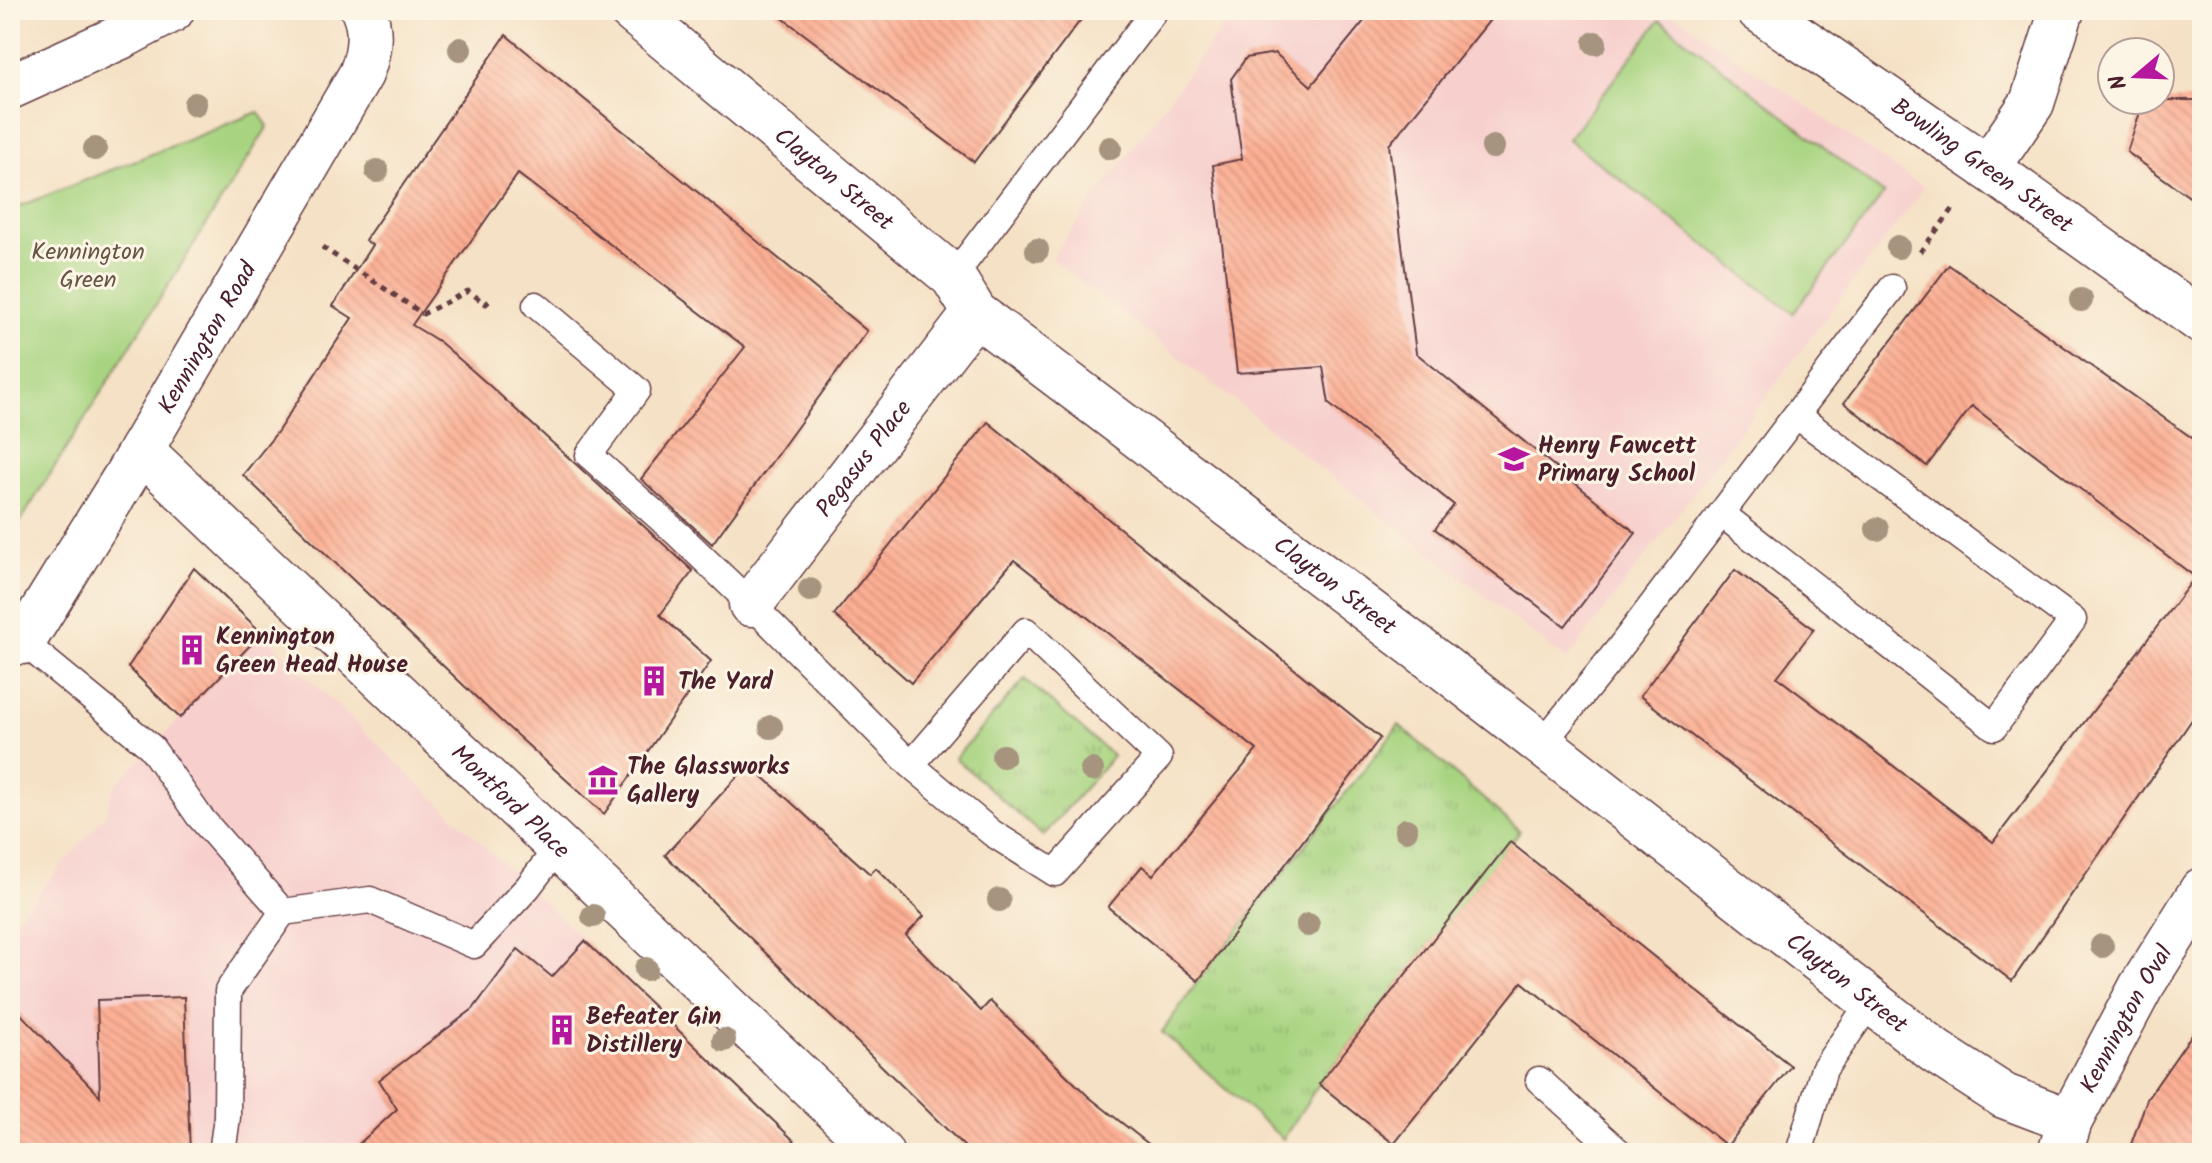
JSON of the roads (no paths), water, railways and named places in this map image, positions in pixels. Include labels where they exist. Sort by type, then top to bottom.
[{"type":"main road","points":[[10,87],[125,35],[172,10]]},
{"type":"main road","name":"Kennington Road","points":[[16,637],[141,450],[361,74],[368,56],[369,35],[363,10]]},
{"type":"main road","name":"Clayton Street","points":[[631,10],[964,295],[1936,1052],[2065,1137]]},
{"type":"main road","name":"Bowling Green Street","points":[[1759,10],[1988,168],[2202,322]]},
{"type":"main road","points":[[1988,168],[2032,103],[2062,10]]},
{"type":"main road","name":"Pegasus Place","points":[[751,604],[964,295]]},
{"type":"main road","name":"Montford Place","points":[[141,450],[881,1153]]},
{"type":"main road","name":"Kennington Oval","points":[[2065,1137],[2141,987],[2202,890]]},
{"type":"lane","points":[[964,295],[1155,10]]},
{"type":"lane","points":[[1541,745],[1618,650],[1892,288]]},
{"type":"lane","points":[[536,305],[637,390],[589,455],[751,604],[911,765],[992,833],[1055,873],[1159,757],[1026,631],[911,765]]},
{"type":"lane","points":[[1722,514],[1994,727],[2073,620],[1796,415]]},
{"type":"lane","points":[[16,637],[151,747],[199,816],[283,912]]},
{"type":"lane","points":[[222,1153],[227,1117],[228,991],[283,912],[370,900],[474,945],[528,887],[559,846]]},
{"type":"lane","points":[[1799,1153],[1824,1069],[1871,1001]]},
{"type":"lane","points":[[1539,1080],[1620,1153]]},
{"type":"place","name":"Henry Fawcett Primary School","points":[[1514,459]]},
{"type":"place","name":"Kennington Green Head House","points":[[192,650]]},
{"type":"place","name":"The Yard","points":[[654,681]]},
{"type":"place","name":"The Glassworks Gallery","points":[[603,780]]},
{"type":"place","name":"Befeater Gin Distillery","points":[[562,1030]]},
{"type":"park label","name":"Kennington Green","points":[[88,265]]}]
